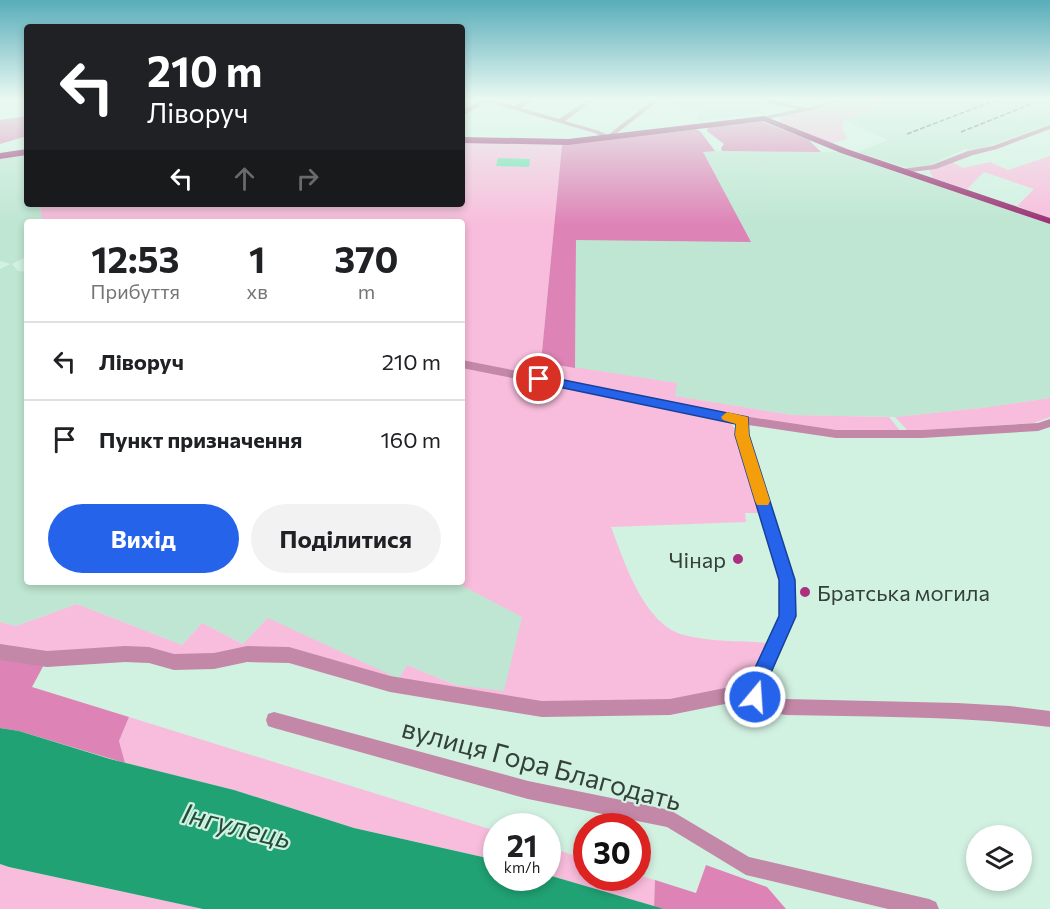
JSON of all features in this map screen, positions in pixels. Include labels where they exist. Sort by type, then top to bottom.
[{"type":"main road","points":[[483,140],[581,140]]},
{"type":"main road","points":[[816,140],[1050,221]]},
{"type":"main road","points":[[0,156],[24,152]]},
{"type":"street","points":[[902,171],[933,167],[1015,140]]},
{"type":"street","points":[[465,365],[743,420],[848,434],[922,434],[1038,427],[1050,423]]},
{"type":"street","points":[[743,420],[742,435],[787,580],[788,616],[757,683],[755,697]]},
{"type":"street","points":[[0,652],[47,659],[125,654],[149,655],[174,662],[214,661],[247,654],[289,655],[390,684],[542,709],[670,707],[724,696],[755,697],[769,704],[786,707],[968,711],[1050,719]]},
{"type":"street","name":"вулиця Гора Благодать","points":[[274,720],[528,790],[670,819],[746,866],[929,909]]},
{"type":"shaded area","points":[[600,140],[707,140],[715,151],[703,152],[751,242],[576,240],[575,368],[541,362],[562,145]]},
{"type":"shaded area","points":[[719,140],[809,140],[821,152],[722,151],[724,144]]},
{"type":"shaded area","points":[[887,140],[1005,140],[978,150],[965,149],[930,165],[907,168],[857,152]]},
{"type":"shaded area","points":[[465,142],[562,145],[541,362],[677,383],[675,396],[792,415],[889,417],[901,432],[836,431],[782,425],[465,365],[465,219],[42,219],[40,207],[465,207]]},
{"type":"shaded area","points":[[703,151],[842,152],[1050,223],[1050,398],[895,417],[792,415],[674,396],[676,383],[575,368],[576,240]]},
{"type":"shaded area","points":[[24,155],[24,207],[40,207],[42,219],[24,219],[24,258],[12,264],[18,271],[24,272],[24,585],[461,585],[523,617],[504,692],[455,685],[407,665],[400,679],[243,644],[202,623],[182,645],[77,604],[16,626],[0,622],[0,269],[11,264],[0,261],[0,159]]},
{"type":"shaded area","points":[[1050,156],[1050,218],[1017,206],[1034,189],[984,172],[967,189],[933,178],[929,170],[952,162],[963,168],[990,162],[1008,170]]},
{"type":"shaded area","points":[[465,367],[716,416],[729,421],[736,430],[761,513],[745,513],[746,522],[611,527],[637,590],[658,619],[670,629],[684,635],[707,639],[776,644],[757,683],[755,697],[725,696],[670,707],[542,709],[390,684],[289,655],[247,654],[214,661],[174,662],[149,655],[125,654],[47,659],[0,652],[0,622],[16,626],[77,604],[182,645],[202,623],[243,644],[268,618],[399,679],[407,665],[455,685],[504,691],[522,617],[461,585],[465,585]]},
{"type":"shaded area","points":[[1050,398],[1050,417],[1034,423],[908,431],[895,417],[981,408]]},
{"type":"shaded area","points":[[0,652],[47,659],[32,687],[129,717],[119,741],[125,763],[19,731],[0,728]]},
{"type":"shaded area","points":[[129,717],[483,827],[483,857],[354,828],[234,790],[125,763],[119,741]]},
{"type":"shaded area","points":[[561,851],[573,855],[573,883],[561,879]]},
{"type":"shaded area","points":[[0,864],[9,867],[203,909],[0,909]]},
{"type":"shaded area","points":[[706,865],[767,887],[786,909],[664,909],[654,907],[655,880],[696,893]]},
{"type":"shaded area","points":[[651,879],[655,880],[654,907],[601,891],[651,891]]},
{"type":"water","name":"Інгулець","points":[[0,728],[19,731],[110,759],[234,790],[354,828],[483,857],[483,891],[561,891],[561,879],[573,882],[573,891],[603,891],[664,909],[203,909],[0,864]]},
{"type":"building","points":[[498,158],[530,159],[529,167],[496,166]]},
{"type":"slow traffic","points":[[727,417],[743,420],[742,435],[762,501]]},
{"type":"place","name":"Чінар","points":[[738,559]]},
{"type":"place","name":"Братська могила","points":[[805,592]]},
{"type":"route","points":[[539,379],[743,420],[742,435],[787,580],[788,616],[757,683],[755,697]]}]
